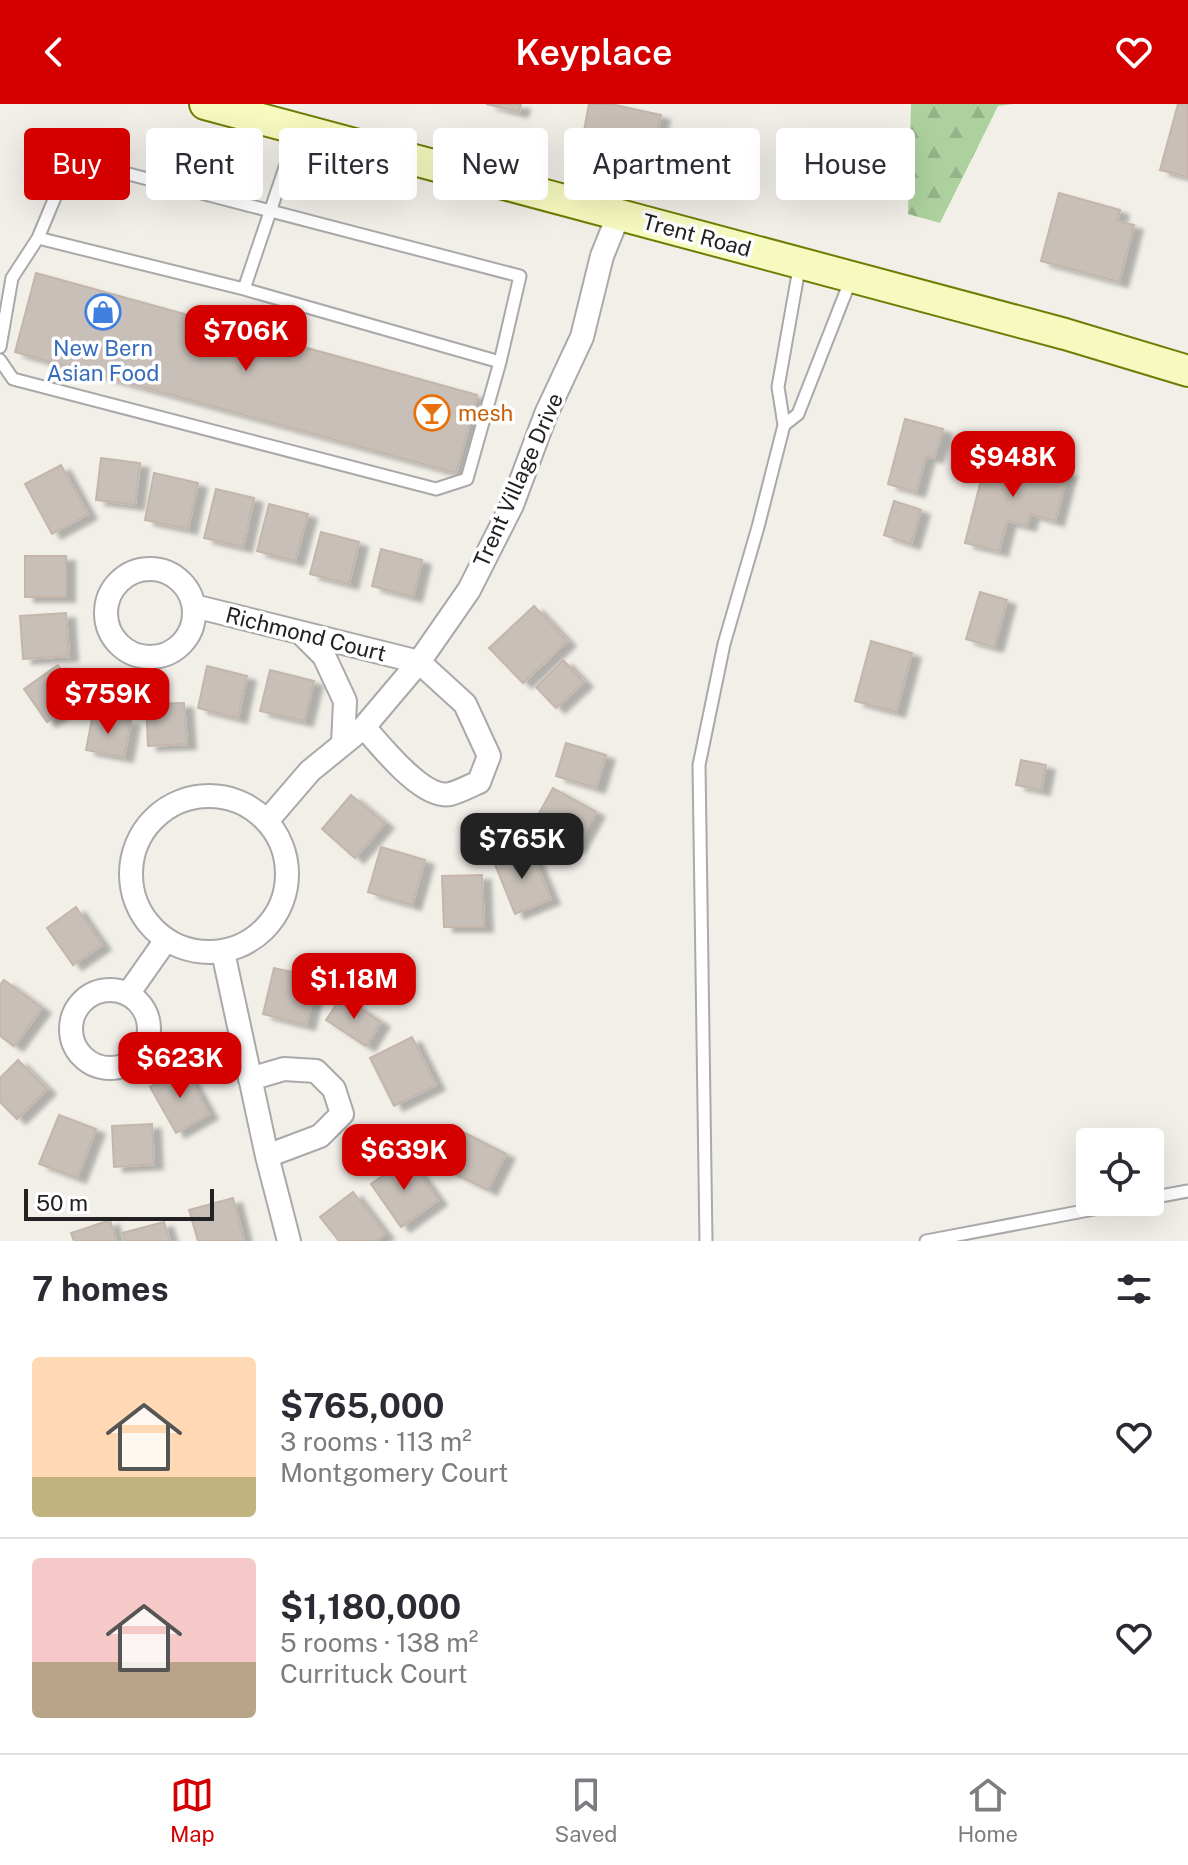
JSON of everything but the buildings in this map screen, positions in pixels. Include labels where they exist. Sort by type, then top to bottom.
[{"type":"street","name":"Trent Road","points":[[205,104],[294,128]]},
{"type":"street","name":"Trent Road","points":[[417,161],[1065,334],[1188,371]]},
{"type":"street","name":"Trent Village Drive","points":[[267,821],[310,771],[364,727],[419,662],[469,590],[512,505],[546,414],[582,337],[602,256],[619,214]]},
{"type":"street","name":"Richmond Court","points":[[194,606],[419,662]]},
{"type":"street","points":[[300,632],[324,656],[345,701],[343,744]]},
{"type":"street","points":[[364,727],[423,788],[447,795],[479,782],[489,756],[465,704],[419,662]]},
{"type":"street","points":[[220,796],[245,804],[267,821],[280,841],[287,864],[286,888],[278,911],[264,930],[245,944],[223,952],[203,953],[183,949],[166,940],[146,922],[134,898],[130,872],[135,846],[149,823],[169,806],[194,797],[220,796]]},
{"type":"street","points":[[128,994],[166,940]]},
{"type":"street","points":[[223,952],[267,1156],[289,1241]]},
{"type":"street","points":[[250,1079],[284,1069],[316,1071],[334,1089],[342,1114],[320,1136],[267,1156]]},
{"type":"lane","points":[[0,347],[12,278],[38,238],[71,159],[520,276],[467,479],[436,489],[13,379],[0,360]]},
{"type":"lane","points":[[244,289],[279,183]]},
{"type":"lane","points":[[38,238],[244,289],[500,362]]},
{"type":"lane","points":[[706,1241],[699,765],[724,644],[784,425],[778,387],[800,263]]},
{"type":"lane","points":[[784,425],[798,414],[852,277]]},
{"type":"lane","points":[[1164,1195],[1188,1191]]},
{"type":"lane","points":[[926,1241],[1076,1212]]},
{"type":"green space","points":[[911,104],[1013,104],[998,106],[940,223],[908,214],[908,200],[915,200],[915,128],[910,128]]},
{"type":"place","name":"New Bern Asian Food","points":[[103,312]]},
{"type":"place","name":"mesh","points":[[432,413]]}]
